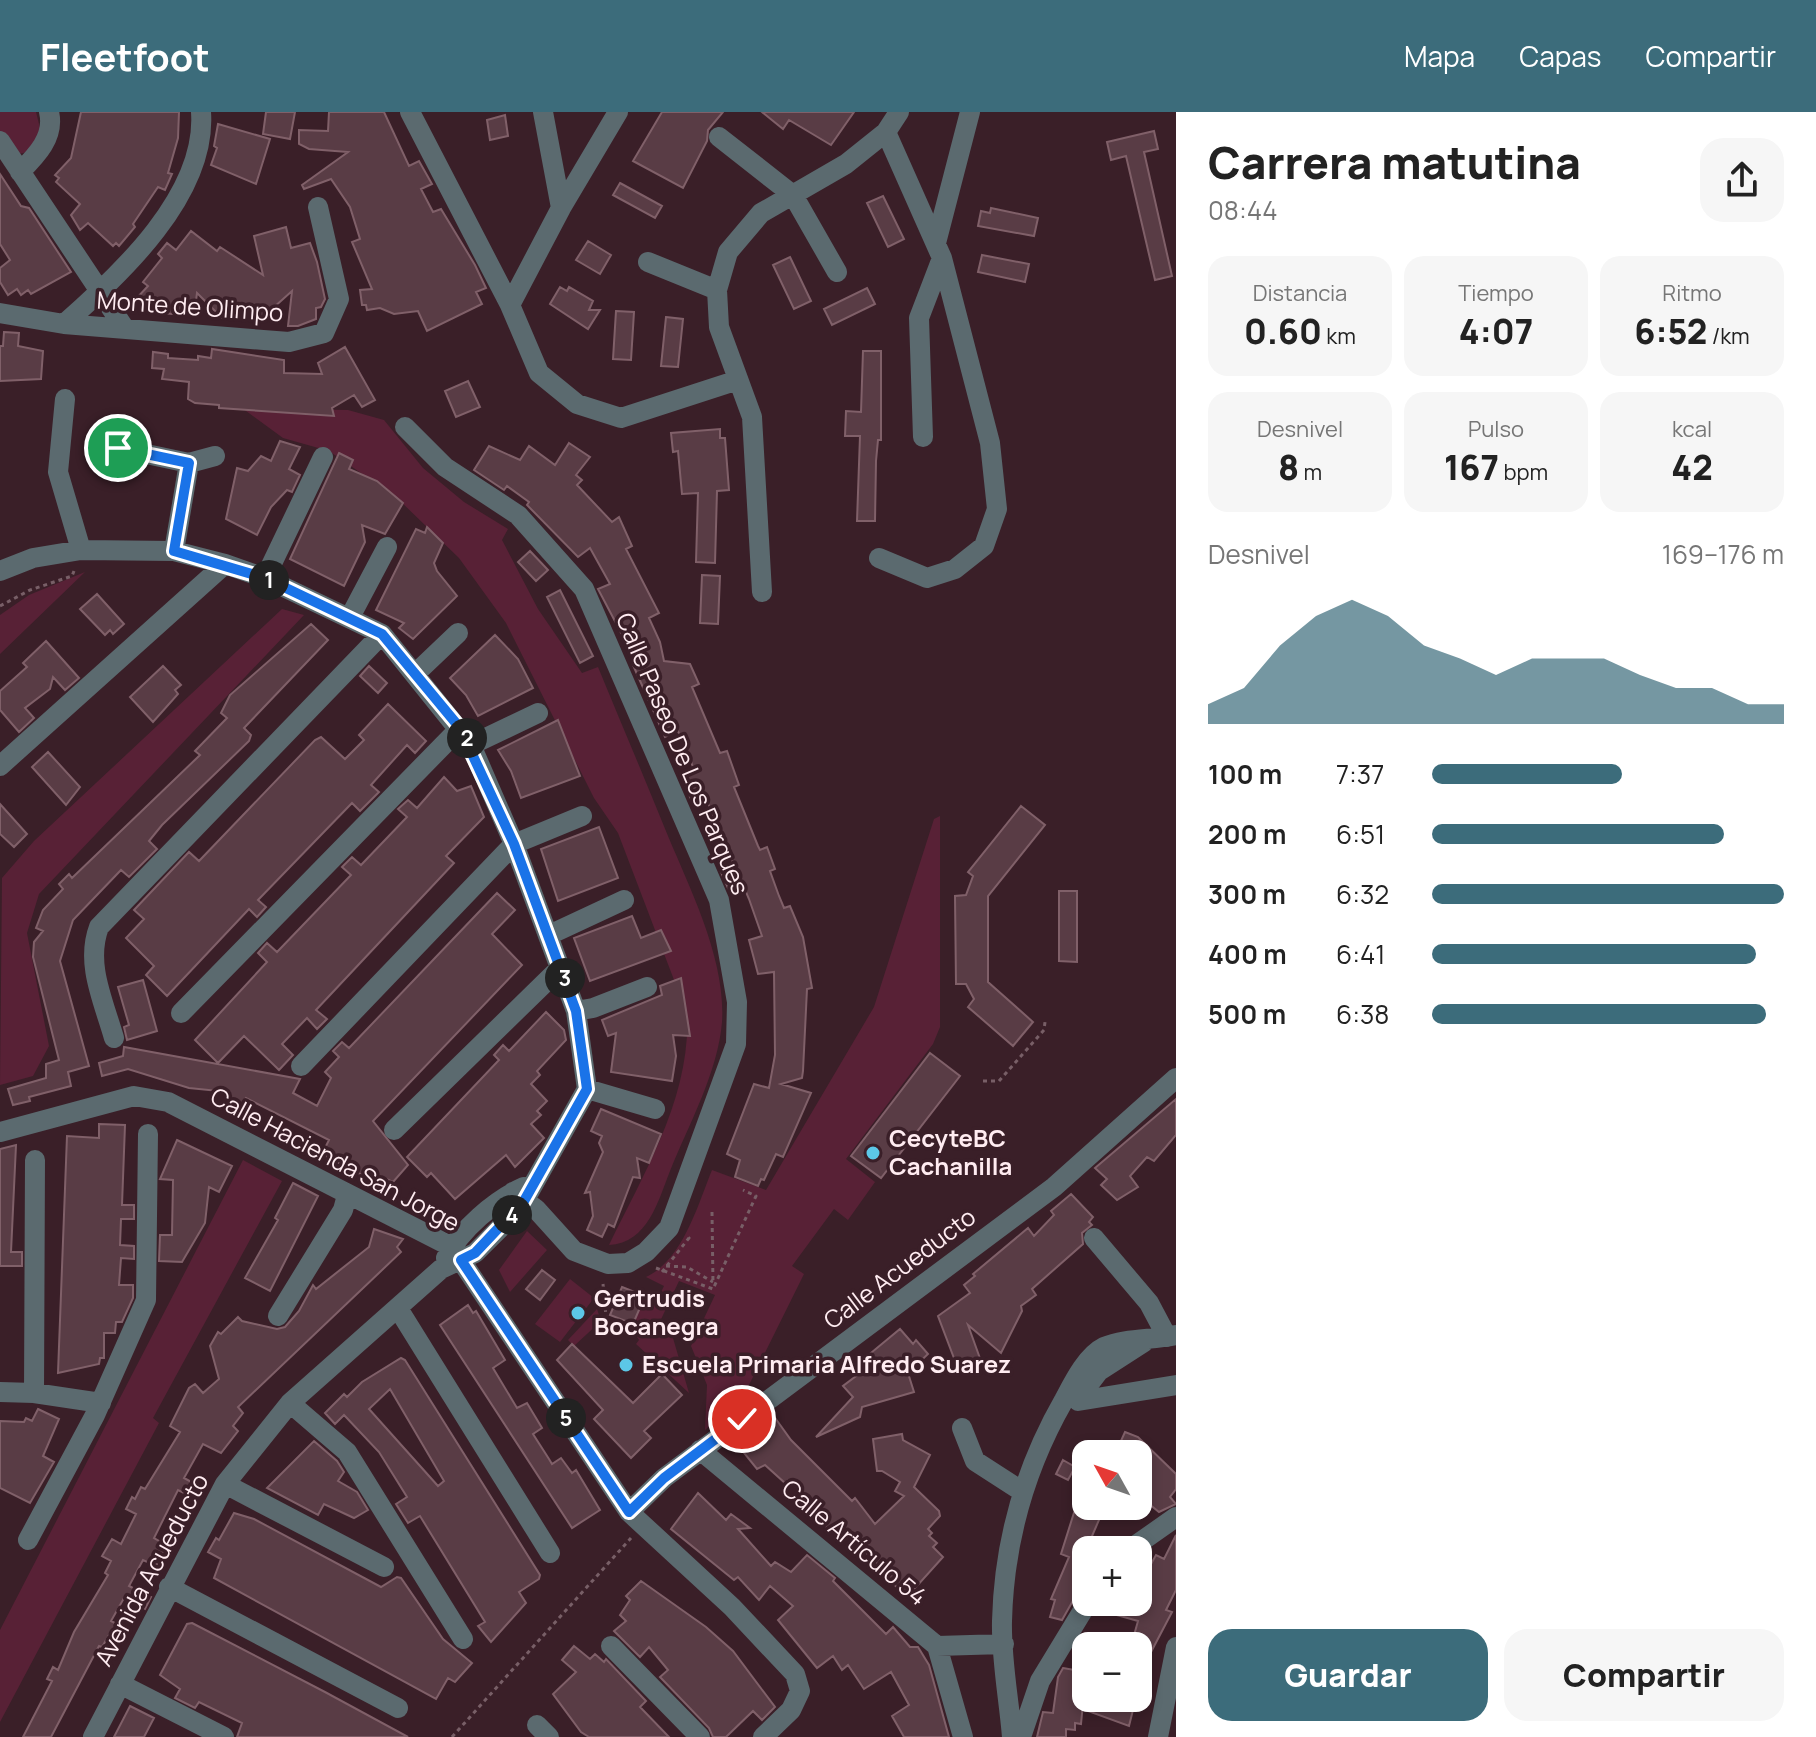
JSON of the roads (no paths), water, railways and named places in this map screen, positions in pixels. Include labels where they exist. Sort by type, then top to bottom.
[{"type":"street","points":[[20,172],[42,150],[51,121],[49,112]]},
{"type":"street","points":[[64,324],[99,293],[177,203],[193,165],[201,112]]},
{"type":"street","points":[[410,112],[510,305],[539,373],[577,404],[621,418],[738,380]]},
{"type":"street","points":[[543,112],[561,208]]},
{"type":"street","points":[[510,305],[561,208],[618,112]]},
{"type":"street","points":[[762,592],[752,417],[719,327],[717,290],[728,252],[761,213],[846,164],[886,132],[899,112]]},
{"type":"street","points":[[923,437],[919,318],[939,250],[970,112]]},
{"type":"street","points":[[879,558],[927,578],[955,569],[984,546],[997,509],[990,443],[939,250],[886,132]]},
{"type":"street","points":[[719,137],[793,195],[837,272]]},
{"type":"street","points":[[0,141],[125,329]]},
{"type":"street","name":"Monte de Olimpo","points":[[0,313],[64,324],[289,342],[324,333],[339,299],[318,207]]},
{"type":"street","points":[[648,262],[717,290]]},
{"type":"street","points":[[65,399],[58,472],[81,550]]},
{"type":"street","name":"Calle Paseo De Los Parques","points":[[405,427],[445,467],[518,515],[584,589],[719,900],[737,1002],[736,1044],[669,1228],[639,1256],[628,1263],[608,1264],[574,1251],[523,1192]]},
{"type":"street","points":[[118,448],[189,463],[215,456]]},
{"type":"street","points":[[265,578],[323,457]]},
{"type":"street","points":[[174,551],[189,463]]},
{"type":"street","points":[[350,617],[387,547]]},
{"type":"street","points":[[0,571],[33,558],[81,550],[174,551],[265,578],[350,617],[382,634],[416,673],[466,736],[514,844],[576,1011],[587,1089],[523,1192]]},
{"type":"street","points":[[0,766],[225,564]]},
{"type":"street","points":[[416,673],[458,633]]},
{"type":"street","points":[[114,1038],[92,961],[92,945],[99,927],[382,634]]},
{"type":"street","points":[[181,1013],[466,736],[538,713]]},
{"type":"street","points":[[301,1066],[514,844],[582,816]]},
{"type":"street","points":[[549,935],[624,900]]},
{"type":"street","points":[[394,1130],[561,967]]},
{"type":"street","points":[[576,1011],[593,1008],[647,987]]},
{"type":"street","name":"Calle Acueducto","points":[[635,1519],[664,1478],[1054,1187],[1176,1078]]},
{"type":"street","points":[[587,1089],[655,1109]]},
{"type":"street","name":"Calle Hacienda San Jorge","points":[[0,1132],[134,1096],[168,1102],[456,1253],[635,1519],[732,1607],[795,1674],[800,1691],[791,1710],[763,1737]]},
{"type":"street","points":[[28,1540],[101,1403],[146,1300],[148,1134]]},
{"type":"street","points":[[34,1393],[35,1160]]},
{"type":"street","name":"Avenida Acueducto","points":[[93,1737],[225,1484],[290,1403],[399,1310],[441,1269],[456,1253],[455,1239],[523,1192]]},
{"type":"street","points":[[278,1316],[343,1210],[347,1195]]},
{"type":"street","points":[[1004,1644],[1015,1623],[1029,1509],[1062,1427],[1102,1348],[1126,1341],[1145,1342],[1171,1336],[1149,1303],[1094,1238]]},
{"type":"street","points":[[399,1310],[550,1553]]},
{"type":"street","points":[[1012,1737],[1002,1622],[1015,1509],[1052,1421],[1080,1389],[1176,1385]]},
{"type":"street","points":[[0,1392],[34,1393],[101,1403]]},
{"type":"street","points":[[290,1403],[347,1452],[463,1639]]},
{"type":"street","points":[[962,1428],[975,1461],[1023,1492]]},
{"type":"street","name":"Calle Artículo 54","points":[[700,1450],[937,1646]]},
{"type":"street","points":[[225,1484],[384,1567]]},
{"type":"street","points":[[1149,1536],[1176,1517]]},
{"type":"street","points":[[169,1587],[398,1708]]},
{"type":"street","points":[[1021,1737],[1040,1681],[1079,1616]]},
{"type":"street","points":[[963,1737],[937,1646],[1004,1644]]},
{"type":"street","points":[[611,1646],[700,1737]]},
{"type":"street","points":[[1158,1737],[1175,1652]]},
{"type":"street","points":[[120,1684],[224,1737]]},
{"type":"place","name":"CecyteBC Cachanilla","points":[[873,1153]]},
{"type":"place","name":"Gertrudis Bocanegra","points":[[578,1313]]},
{"type":"place","name":"Escuela Primaria Alfredo Suarez","points":[[626,1365]]}]
